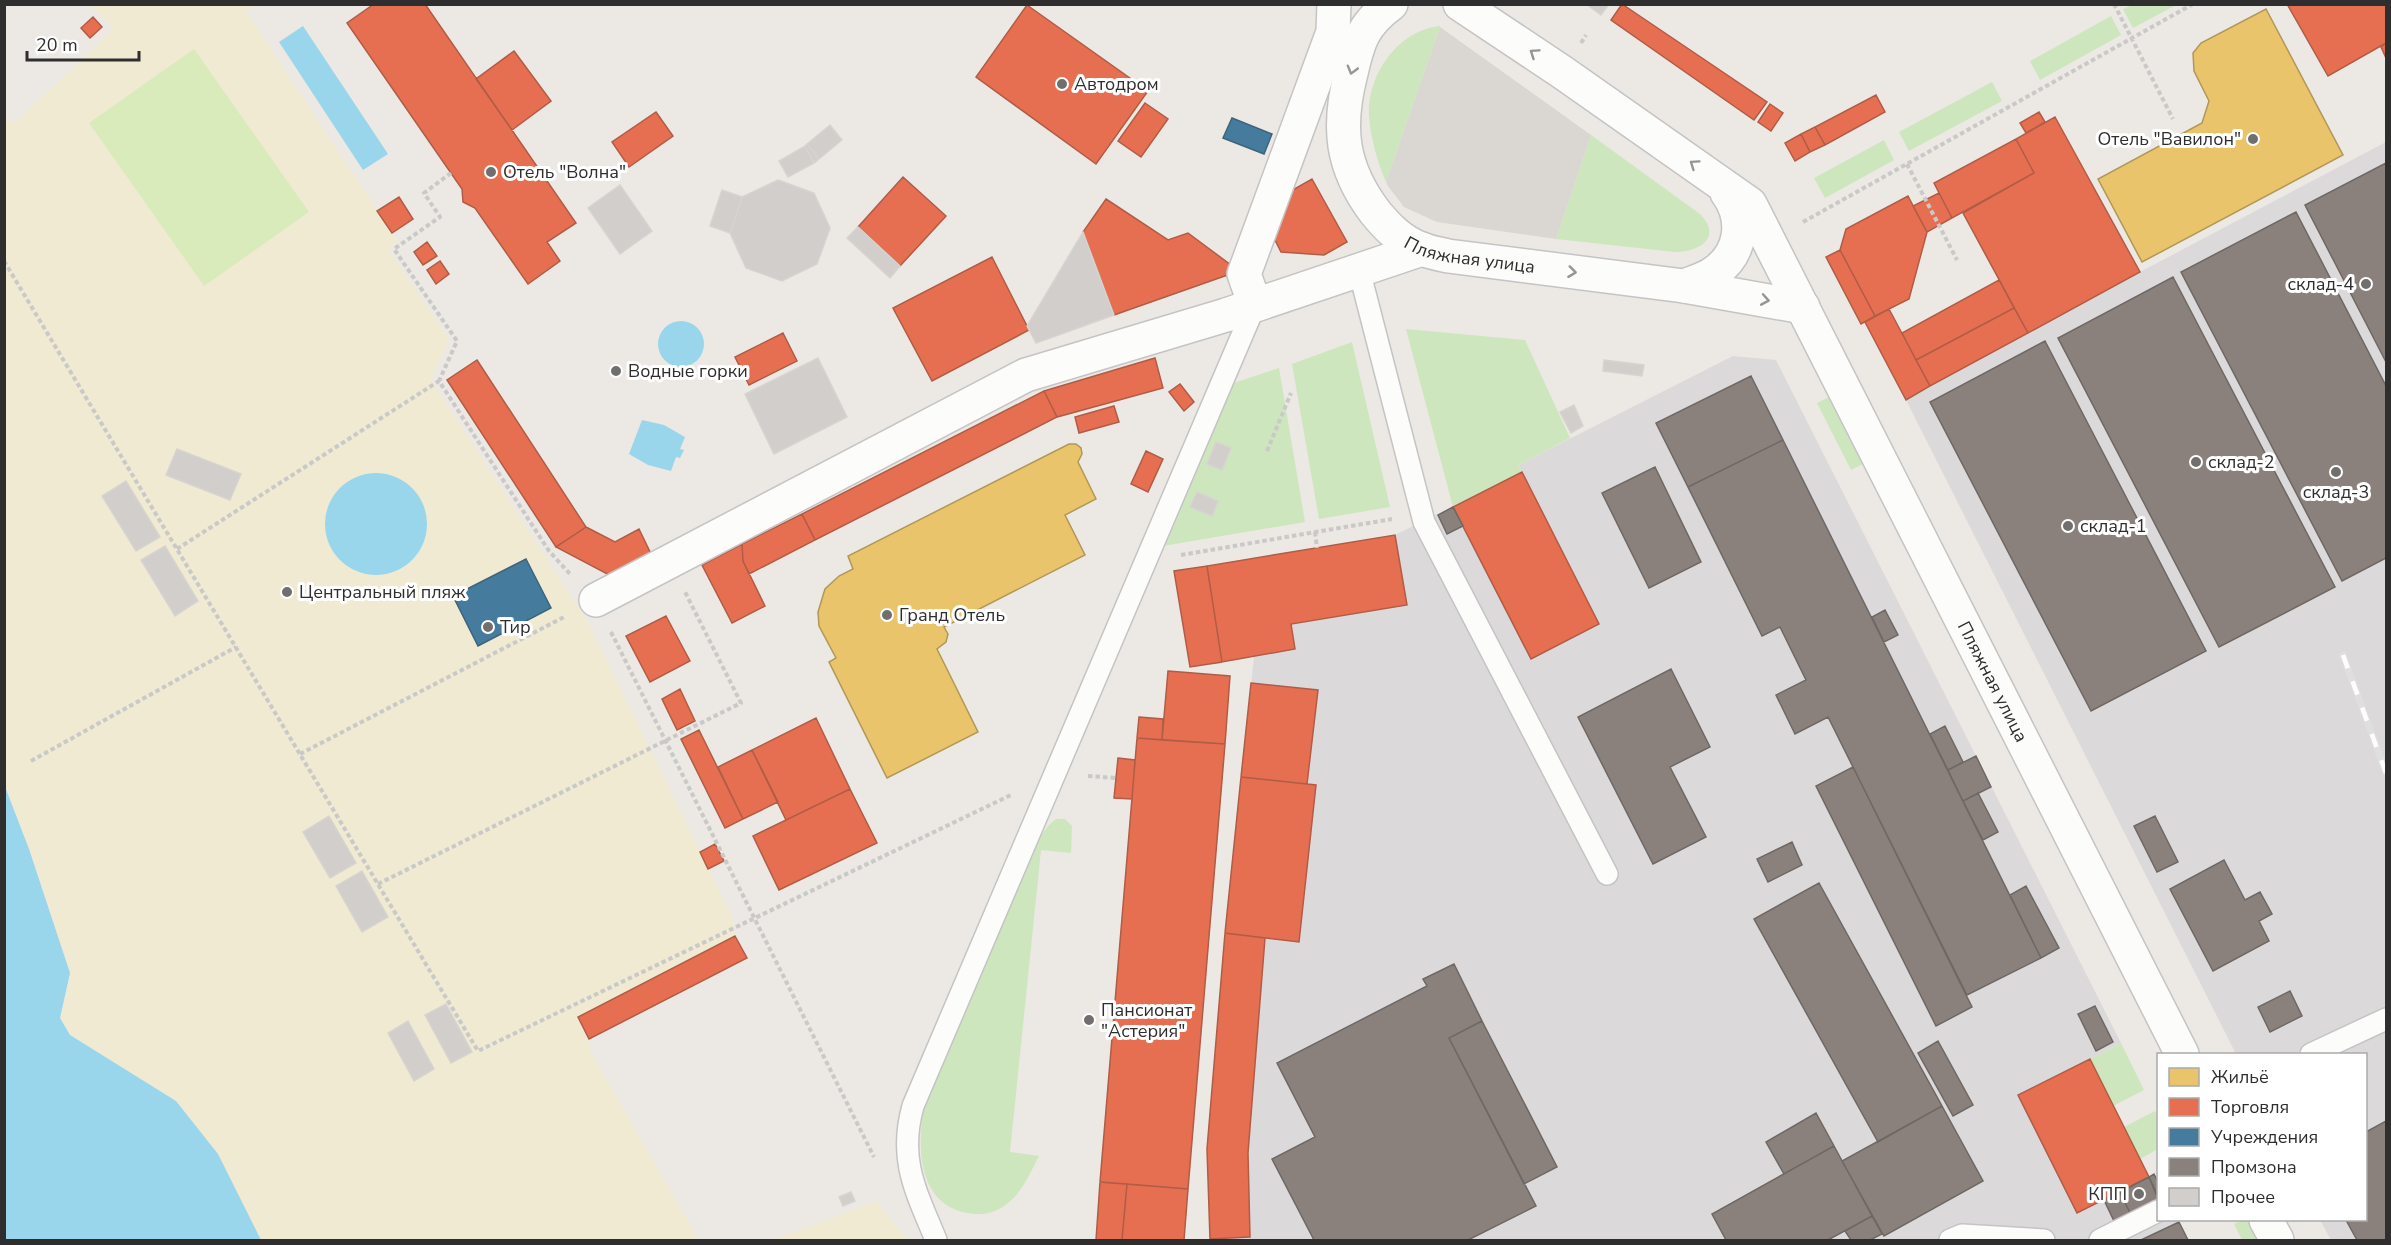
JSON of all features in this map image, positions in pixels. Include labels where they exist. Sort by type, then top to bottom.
[{"type":"street","points":[[1255,305],[1244,274],[1333,32],[1334,4]]},
{"type":"street","name":"Пляжная улица","points":[[1391,4],[1368,17],[1345,96],[1343,127],[1346,158],[1357,184],[1385,224],[1396,235],[1422,249],[1448,256],[1684,286],[1803,307]]},
{"type":"street","name":"Пляжная улица","points":[[1460,4],[1562,72],[1750,204],[2181,1053]]},
{"type":"street","points":[[1684,286],[1716,272],[1727,260],[1736,244],[1740,230],[1740,217],[1735,204],[1720,183]]},
{"type":"street","points":[[596,600],[1026,375],[1255,305],[1422,249]]},
{"type":"street","points":[[2267,1221],[2277,1240]]},
{"type":"lane","points":[[1359,270],[1420,507],[1429,532],[1607,874]]},
{"type":"lane","points":[[936,1240],[907,1162],[909,1120],[913,1106],[1255,305]]},
{"type":"lane","points":[[2313,1053],[2386,1019]]},
{"type":"lane","points":[[2100,1240],[2157,1212]]},
{"type":"lane","points":[[1950,1240],[1962,1235],[2044,1240]]},
{"type":"path","points":[[2114,4],[2174,119]]},
{"type":"path","points":[[1803,222],[2191,5]]},
{"type":"path","points":[[1907,164],[1957,260]]},
{"type":"path","points":[[177,549],[439,381],[457,341],[394,249],[440,217],[424,193],[451,173]]},
{"type":"path","points":[[4,261],[478,1050],[1056,773],[1116,778]]},
{"type":"path","points":[[439,381],[549,551],[596,600],[874,1157]]},
{"type":"path","points":[[1267,451],[1291,393]]},
{"type":"path","points":[[1146,561],[1401,518],[1420,507]]},
{"type":"path","points":[[1315,532],[1317,548]]},
{"type":"path","points":[[378,884],[741,703],[670,561]]},
{"type":"path","points":[[300,754],[596,600]]},
{"type":"path","points":[[31,761],[236,647]]},
{"type":"shaded area","points":[[1440,27],[1591,135],[1556,239],[1437,222],[1404,207],[1388,186],[1386,182]]},
{"type":"shaded area","points":[[2386,142],[2386,1240],[2331,1240],[2321,1221],[2367,1221],[2367,1053],[2235,1053],[1906,400],[2140,272]]},
{"type":"shaded area","points":[[1733,356],[1776,360],[2121,1043],[2090,1059],[2157,1194],[2157,1221],[2178,1221],[2188,1240],[1207,1240],[1210,1239],[1207,1149],[1225,933],[1254,657],[1295,649],[1291,624],[1406,605],[1395,535],[1522,472],[1518,465]]},
{"type":"green space","points":[[2176,4],[2133,28],[2123,9],[2132,5]]},
{"type":"green space","points":[[2111,16],[2121,35],[2040,80],[2030,61]]},
{"type":"green space","points":[[1440,26],[1386,182],[1375,150],[1370,125],[1373,85],[1388,57],[1399,45],[1425,29]]},
{"type":"green space","points":[[194,49],[309,212],[204,286],[89,123]]},
{"type":"green space","points":[[1992,82],[2002,101],[1909,151],[1899,132]]},
{"type":"green space","points":[[1591,135],[1700,214],[1709,230],[1709,237],[1705,242],[1692,249],[1675,252],[1556,239]]},
{"type":"green space","points":[[1884,140],[1894,160],[1825,198],[1814,178]]},
{"type":"green space","points":[[1406,329],[1525,340],[1570,438],[1518,465],[1522,472],[1453,507]]},
{"type":"green space","points":[[1352,342],[1390,507],[1319,519],[1292,364]]},
{"type":"green space","points":[[1279,368],[1305,522],[1163,546],[1231,384]]},
{"type":"green space","points":[[1833,395],[1867,462],[1851,470],[1817,403]]},
{"type":"green space","points":[[1056,819],[1065,819],[1072,826],[1071,853],[1041,850],[1010,1152],[1039,1156],[1023,1187],[1004,1206],[989,1213],[967,1213],[951,1207],[938,1198],[930,1186],[921,1155],[924,1107],[1037,841]]},
{"type":"green space","points":[[2121,1043],[2144,1090],[2113,1106],[2090,1059]]},
{"type":"green space","points":[[2155,1111],[2157,1150],[2140,1159],[2124,1127]]},
{"type":"green space","points":[[2241,1221],[2252,1221],[2262,1240],[2242,1240],[2234,1224]]},
{"type":"sand","name":"Центральный пляж","points":[[91,5],[255,5],[246,11],[398,242],[388,249],[449,339],[431,380],[588,622],[733,919],[735,936],[578,1017],[589,1039],[590,1051],[699,1240],[261,1240],[260,1234],[113,1063],[70,1035],[60,1018],[70,973],[5,784],[5,118],[14,123],[114,29]]},
{"type":"sand","points":[[876,1201],[908,1240],[774,1240]]},
{"type":"water","points":[[303,26],[388,154],[363,170],[279,42]]},
{"type":"water","points":[[681,321],[697,328],[704,344],[697,360],[681,367],[665,360],[658,344],[665,328]]},
{"type":"water","points":[[642,420],[664,425],[685,437],[680,449],[684,450],[680,458],[676,457],[671,471],[648,465],[629,454]]},
{"type":"water","points":[[376,473],[395,477],[412,488],[423,505],[427,524],[423,543],[412,560],[395,571],[376,575],[357,571],[340,560],[329,543],[325,524],[329,505],[340,488],[357,477]]},
{"type":"water","points":[[4,784],[29,849],[70,973],[60,1018],[70,1035],[176,1101],[218,1154],[261,1240],[5,1240]]},
{"type":"building: Жильё","name":"Отель \"Вавилон\"","points":[[2266,9],[2343,155],[2142,262],[2098,179],[2202,123],[2209,101],[2194,71],[2193,53],[2201,43]]},
{"type":"building: Жильё","points":[[1069,444],[1076,444],[1081,448],[1082,454],[1078,462],[1096,499],[1065,515],[1085,555],[944,627],[948,634],[946,642],[937,649],[978,732],[887,778],[829,662],[836,658],[819,626],[818,612],[825,589],[839,576],[853,569],[848,556]]},
{"type":"building: Торговля","points":[[374,4],[425,4],[576,223],[547,242],[560,261],[528,284],[475,208],[463,202],[462,189],[347,23]]},
{"type":"building: Торговля","points":[[1622,4],[1767,102],[1754,120],[1611,20]]},
{"type":"building: Торговля","points":[[2287,4],[2386,4],[2386,43],[2328,76]]},
{"type":"building: Торговля","name":"Автодром","points":[[1027,5],[1148,91],[1096,164],[976,77]]},
{"type":"building: Торговля","points":[[93,17],[102,27],[90,38],[81,28]]},
{"type":"building: Торговля","points":[[2386,43],[2386,58],[2381,47]]},
{"type":"building: Торговля","points":[[514,51],[551,101],[512,130],[476,79]]},
{"type":"building: Торговля","points":[[1876,95],[1885,112],[1825,145],[1815,127]]},
{"type":"building: Торговля","points":[[1145,103],[1168,119],[1141,157],[1118,141]]},
{"type":"building: Торговля","points":[[1770,104],[1783,113],[1771,131],[1758,122]]},
{"type":"building: Торговля","points":[[656,112],[673,136],[629,167],[612,142]]},
{"type":"building: Торговля","points":[[2039,112],[2045,122],[2026,133],[2020,123]]},
{"type":"building: Торговля","points":[[2055,117],[2140,272],[2028,333],[1963,213],[2034,173],[2016,139]]},
{"type":"building: Торговля","points":[[1815,127],[1825,145],[1810,152],[1801,134]]},
{"type":"building: Торговля","points":[[1801,134],[1810,152],[1795,161],[1785,143]]},
{"type":"building: Торговля","points":[[2016,139],[2034,173],[1952,218],[1934,183]]},
{"type":"building: Торговля","points":[[903,177],[946,216],[900,266],[858,227]]},
{"type":"building: Торговля","points":[[1312,179],[1347,242],[1324,255],[1281,252],[1269,228],[1289,192]]},
{"type":"building: Торговля","points":[[1939,193],[1952,218],[1927,232],[1913,206]]},
{"type":"building: Торговля","points":[[1908,196],[1927,232],[1909,299],[1875,316],[1840,250],[1846,229]]},
{"type":"building: Торговля","points":[[399,197],[413,219],[392,233],[377,211]]},
{"type":"building: Торговля","points":[[1106,199],[1168,240],[1188,233],[1239,271],[1114,315],[1083,232]]},
{"type":"building: Торговля","points":[[427,242],[437,256],[423,265],[414,252]]},
{"type":"building: Торговля","points":[[1840,250],[1875,316],[1861,324],[1826,257]]},
{"type":"building: Торговля","points":[[992,257],[1029,330],[932,381],[893,308]]},
{"type":"building: Торговля","points":[[440,261],[449,274],[436,284],[427,270]]},
{"type":"building: Торговля","points":[[1999,280],[2014,308],[1916,360],[1902,333]]},
{"type":"building: Торговля","points":[[2014,308],[2028,333],[1930,386],[1916,360]]},
{"type":"building: Торговля","points":[[1889,309],[1930,386],[1906,400],[1865,322]]},
{"type":"building: Торговля","points":[[783,333],[797,361],[749,385],[735,357]]},
{"type":"building: Торговля","points":[[1155,358],[1163,388],[1057,417],[1044,391]]},
{"type":"building: Торговля","points":[[477,360],[586,527],[556,547],[447,380]]},
{"type":"building: Торговля","points":[[1180,384],[1194,402],[1184,411],[1169,392]]},
{"type":"building: Торговля","points":[[1044,391],[1057,417],[815,540],[802,514]]},
{"type":"building: Торговля","points":[[1114,406],[1119,422],[1079,433],[1075,417]]},
{"type":"building: Торговля","points":[[1146,451],[1163,459],[1148,492],[1131,484]]},
{"type":"building: Торговля","points":[[1522,472],[1599,624],[1531,659],[1453,507]]},
{"type":"building: Торговля","points":[[802,514],[815,540],[749,574],[743,561],[742,544]]},
{"type":"building: Торговля","points":[[586,527],[615,542],[639,529],[652,556],[611,576],[556,547]]},
{"type":"building: Торговля","points":[[1395,535],[1407,605],[1291,624],[1295,649],[1222,662],[1207,566]]},
{"type":"building: Торговля","points":[[742,544],[743,561],[765,606],[732,623],[702,565]]},
{"type":"building: Торговля","points":[[1207,566],[1222,662],[1190,667],[1174,571]]},
{"type":"building: Торговля","points":[[666,616],[690,661],[650,682],[626,636]]},
{"type":"building: Торговля","points":[[1168,671],[1230,676],[1225,744],[1162,740]]},
{"type":"building: Торговля","points":[[1251,683],[1318,690],[1307,784],[1241,777]]},
{"type":"building: Торговля","points":[[680,689],[695,721],[677,730],[662,699]]},
{"type":"building: Торговля","points":[[1139,717],[1163,719],[1162,740],[1137,738]]},
{"type":"building: Торговля","points":[[816,718],[850,789],[786,820],[752,750]]},
{"type":"building: Торговля","points":[[699,730],[743,819],[725,828],[681,739]]},
{"type":"building: Торговля","points":[[1137,738],[1225,744],[1188,1189],[1100,1182]]},
{"type":"building: Торговля","points":[[752,750],[778,802],[743,819],[718,767]]},
{"type":"building: Торговля","points":[[1118,758],[1135,760],[1132,799],[1114,798]]},
{"type":"building: Торговля","points":[[1241,777],[1316,785],[1299,942],[1225,933]]},
{"type":"building: Торговля","points":[[850,789],[877,843],[779,890],[753,836]]},
{"type":"building: Торговля","points":[[715,844],[724,861],[708,869],[700,852]]},
{"type":"building: Торговля","points":[[1225,933],[1265,938],[1248,1153],[1250,1237],[1210,1239],[1207,1149]]},
{"type":"building: Торговля","points":[[735,936],[747,958],[589,1039],[578,1017]]},
{"type":"building: Торговля","points":[[2090,1059],[2149,1177],[2077,1213],[2018,1095]]},
{"type":"building: Торговля","points":[[1100,1182],[1127,1184],[1122,1240],[1096,1240]]},
{"type":"building: Торговля","points":[[1127,1184],[1188,1189],[1184,1240],[1122,1240]]},
{"type":"building: Учреждения","points":[[1232,118],[1272,134],[1264,154],[1223,138]]},
{"type":"building: Учреждения","points":[[526,559],[551,608],[478,646],[453,596]]},
{"type":"building: Промзона","name":"склад-4","points":[[2386,163],[2386,362],[2305,205]]},
{"type":"building: Промзона","name":"склад-3","points":[[2296,212],[2386,386],[2386,558],[2342,581],[2181,272]]},
{"type":"building: Промзона","name":"склад-2","points":[[2173,277],[2335,587],[2219,647],[2058,338]]},
{"type":"building: Промзона","name":"склад-1","points":[[2045,341],[2206,651],[2091,711],[1930,402]]},
{"type":"building: Промзона","points":[[1751,376],[1783,440],[1688,487],[1656,423]]},
{"type":"building: Промзона","points":[[1783,440],[2041,958],[1967,995],[1828,717],[1795,734],[1776,695],[1806,680],[1780,627],[1762,636],[1688,487]]},
{"type":"building: Промзона","points":[[1655,467],[1701,562],[1649,588],[1602,493]]},
{"type":"building: Промзона","points":[[1453,507],[1463,526],[1447,534],[1438,515]]},
{"type":"building: Промзона","points":[[1885,610],[1898,635],[1884,642],[1872,617]]},
{"type":"building: Промзона","points":[[1671,669],[1710,747],[1670,767],[1706,837],[1653,864],[1578,717]]},
{"type":"building: Промзона","points":[[1945,726],[1963,762],[1948,770],[1930,734]]},
{"type":"building: Промзона","points":[[1976,756],[1991,787],[1963,801],[1948,770]]},
{"type":"building: Промзона","points":[[1853,767],[1972,1007],[1936,1026],[1816,786]]},
{"type":"building: Промзона","points":[[1978,793],[1998,832],[1983,840],[1963,801]]},
{"type":"building: Промзона","points":[[2155,816],[2178,862],[2157,872],[2134,826]]},
{"type":"building: Промзона","points":[[1792,842],[1802,865],[1768,882],[1757,859]]},
{"type":"building: Промзона","points":[[2224,860],[2245,900],[2260,892],[2272,914],[2259,921],[2269,941],[2213,971],[2170,889]]},
{"type":"building: Промзона","points":[[1819,883],[1942,1106],[1878,1142],[1754,919]]},
{"type":"building: Промзона","points":[[2026,886],[2059,948],[2041,958],[2010,895]]},
{"type":"building: Промзона","points":[[1454,964],[1482,1021],[1449,1038],[1536,1206],[1468,1240],[1314,1240],[1272,1159],[1315,1137],[1277,1063],[1427,986],[1423,979]]},
{"type":"building: Промзона","points":[[2290,991],[2302,1016],[2270,1032],[2258,1007]]},
{"type":"building: Промзона","points":[[2095,1006],[2113,1042],[2096,1051],[2078,1014]]},
{"type":"building: Промзона","points":[[1482,1021],[1557,1167],[1524,1184],[1449,1038]]},
{"type":"building: Промзона","points":[[1938,1041],[1973,1105],[1953,1116],[1918,1053]]},
{"type":"building: Промзона","points":[[1942,1106],[1983,1181],[1884,1236],[1842,1161]]},
{"type":"building: Промзона","points":[[1816,1113],[1834,1146],[1784,1174],[1766,1142]]},
{"type":"building: Промзона","points":[[2386,1121],[2386,1240],[2357,1240],[2347,1221],[2367,1221],[2367,1131]]},
{"type":"building: Промзона","points":[[1834,1146],[1872,1216],[1828,1240],[1726,1240],[1712,1214]]},
{"type":"building: Промзона","points":[[2154,1174],[2157,1180],[2157,1194],[2149,1177]]},
{"type":"building: Промзона","name":"КПП","points":[[2149,1177],[2157,1200],[2130,1213],[2120,1192]]},
{"type":"building: Промзона","points":[[2120,1192],[2130,1213],[2114,1221],[2104,1200]]},
{"type":"building: Промзона","points":[[1872,1216],[1882,1234],[1870,1240],[1851,1240],[1845,1231]]},
{"type":"building: Промзона","points":[[2179,1222],[2188,1240],[2141,1240]]},
{"type":"building: Прочее","points":[[1586,4],[1609,4],[1601,15]]},
{"type":"building: Прочее","points":[[830,125],[842,140],[819,159],[807,144]]},
{"type":"building: Прочее","points":[[807,144],[819,159],[814,163],[805,146]]},
{"type":"building: Прочее","points":[[805,146],[814,163],[788,177],[779,161]]},
{"type":"building: Прочее","points":[[778,180],[814,193],[830,228],[817,264],[782,281],[746,268],[730,233],[742,197]]},
{"type":"building: Прочее","points":[[620,185],[652,231],[620,254],[588,208]]},
{"type":"building: Прочее","points":[[722,190],[742,197],[730,233],[710,226]]},
{"type":"building: Прочее","points":[[858,227],[900,266],[890,278],[847,238]]},
{"type":"building: Прочее","points":[[1083,232],[1114,315],[1036,343],[1027,326]]},
{"type":"building: Прочее","points":[[818,358],[847,417],[774,454],[745,394]]},
{"type":"building: Прочее","points":[[1604,360],[1644,365],[1642,376],[1603,371]]},
{"type":"building: Прочее","points":[[1574,405],[1583,426],[1571,433],[1560,412]]},
{"type":"building: Прочее","points":[[1216,442],[1231,448],[1222,470],[1207,464]]},
{"type":"building: Прочее","points":[[177,449],[241,474],[230,500],[166,475]]},
{"type":"building: Прочее","points":[[126,481],[160,537],[136,551],[102,496]]},
{"type":"building: Прочее","points":[[1197,492],[1218,501],[1212,516],[1190,507]]},
{"type":"building: Прочее","points":[[165,546],[198,601],[175,616],[141,560]]},
{"type":"building: Прочее","points":[[329,816],[356,863],[330,878],[303,832]]},
{"type":"building: Прочее","points":[[362,871],[388,917],[362,932],[336,886]]},
{"type":"building: Прочее","points":[[446,1004],[472,1052],[451,1063],[425,1015]]},
{"type":"building: Прочее","points":[[408,1021],[434,1069],[414,1081],[388,1033]]},
{"type":"building: Прочее","points":[[851,1192],[855,1201],[843,1206],[839,1197]]},
{"type":"railway","points":[[2343,655],[2386,773]]},
{"type":"place","name":"Автодром","points":[[1062,84]]},
{"type":"place","name":"Отель \"Вавилон\"","points":[[2253,139]]},
{"type":"place","name":"Отель \"Волна\"","points":[[491,172]]},
{"type":"place","name":"склад-4","points":[[2366,284]]},
{"type":"place","name":"Водные горки","points":[[616,371]]},
{"type":"place","name":"склад-2","points":[[2196,462]]},
{"type":"place","name":"склад-3","points":[[2336,472]]},
{"type":"place","name":"склад-1","points":[[2068,526]]},
{"type":"place","name":"Центральный пляж","points":[[287,592]]},
{"type":"place","name":"Гранд Отель","points":[[887,615]]},
{"type":"place","name":"Тир","points":[[488,627]]},
{"type":"place","name":"Пансионат \"Астерия\"","points":[[1089,1020]]},
{"type":"place","name":"КПП","points":[[2139,1194]]}]
